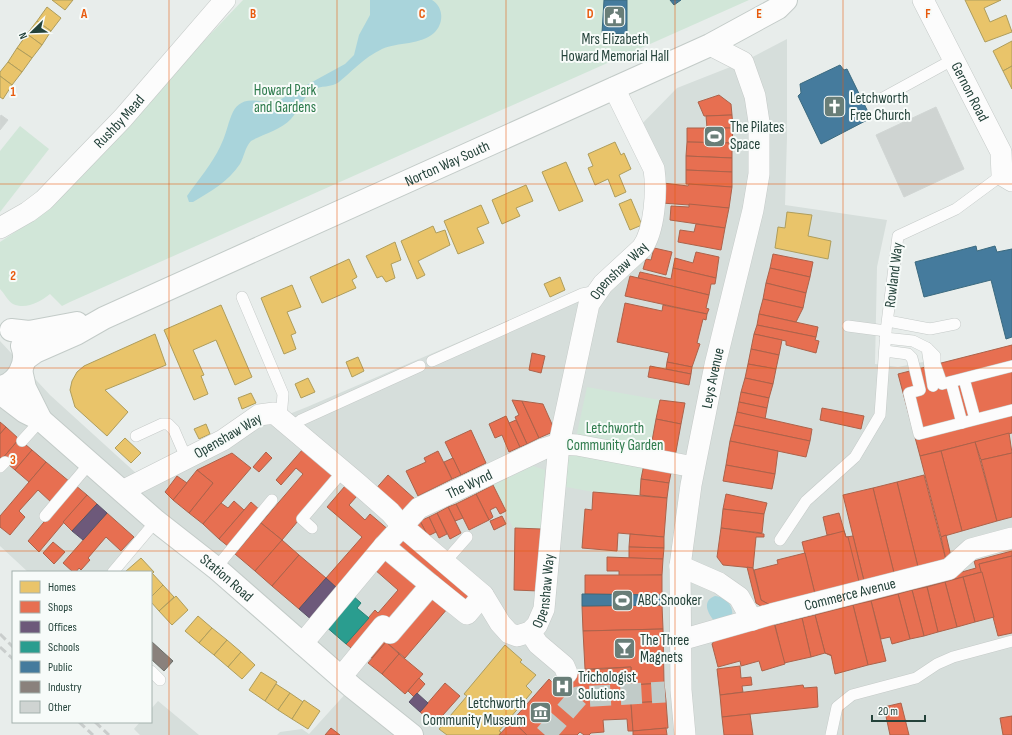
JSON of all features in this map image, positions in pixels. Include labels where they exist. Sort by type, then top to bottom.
[{"type":"street","name":"Rushby Mead","points":[[0,228],[28,212],[44,200],[123,118],[225,0]]},
{"type":"street","name":"Norton Way South","points":[[0,387],[14,380],[23,365],[35,352],[76,334],[104,318],[710,45],[778,8],[786,0]]},
{"type":"street","name":"Gernon Road","points":[[924,0],[1001,152],[1007,178]]},
{"type":"street","name":"Leys Avenue","points":[[685,735],[673,691],[681,640],[680,566],[694,466],[715,365],[753,210],[759,174],[760,148],[759,122],[755,96],[743,62],[710,45]]},
{"type":"street","name":"Openshaw Way","points":[[122,491],[187,460],[223,440],[259,415],[274,413],[390,512],[402,526],[483,595],[500,623],[509,633],[517,636],[530,632],[537,625],[544,609],[559,444],[589,304],[598,291],[648,241],[651,229],[655,180],[654,168],[614,88]]},
{"type":"street","name":"Norton Way South","points":[[3,326],[29,332],[104,318]]},
{"type":"street","name":"Station Road","points":[[3,326],[19,338],[24,349],[23,365],[25,388],[41,420]]},
{"type":"street","name":"Station Road","points":[[0,393],[25,412],[41,420],[156,521],[216,568],[302,644],[409,734]]},
{"type":"street","name":"The Wynd","points":[[302,644],[384,546],[419,508],[543,449],[559,444],[577,445],[694,466]]},
{"type":"street","name":"Commerce Avenue","points":[[681,640],[949,569],[971,549],[1012,538]]},
{"type":"street","points":[[384,546],[467,614],[483,595]]},
{"type":"street","points":[[680,566],[719,583],[739,597],[752,620]]},
{"type":"street","points":[[341,677],[383,626],[390,633],[431,585]]},
{"type":"street","points":[[530,632],[538,644],[564,666],[567,673]]},
{"type":"lane","points":[[881,99],[954,59]]},
{"type":"lane","name":"Rowland Way","points":[[886,330],[898,236],[956,209],[1007,178]]},
{"type":"lane","points":[[432,361],[582,294],[598,291]]},
{"type":"lane","points":[[242,297],[283,394],[286,423],[301,420],[420,366]]},
{"type":"lane","points":[[848,326],[886,330],[930,329],[955,324]]},
{"type":"lane","points":[[886,330],[927,348],[942,384],[962,423]]},
{"type":"lane","points":[[780,540],[806,501],[855,457],[880,415],[886,330]]},
{"type":"lane","points":[[885,351],[908,354],[912,358],[920,390]]},
{"type":"lane","points":[[1012,366],[909,393],[919,434],[1012,410]]},
{"type":"lane","points":[[964,378],[975,420]]},
{"type":"lane","points":[[22,441],[41,420]]},
{"type":"lane","points":[[136,436],[162,424],[168,424],[174,430],[187,460]]},
{"type":"lane","points":[[45,516],[90,463]]},
{"type":"lane","points":[[312,528],[302,520],[343,472]]},
{"type":"lane","points":[[216,568],[272,500]]},
{"type":"lane","points":[[114,571],[156,521]]},
{"type":"lane","points":[[445,562],[467,537]]},
{"type":"lane","points":[[831,735],[837,707],[852,695],[916,678],[937,664],[953,657],[1011,641]]},
{"type":"lane","points":[[152,673],[160,680]]},
{"type":"shaded area","points":[[787,39],[785,205],[887,220],[877,267],[875,364],[898,367],[928,361],[935,364],[1012,345],[1012,735],[277,735],[280,732],[302,729],[309,734],[348,691],[156,521],[112,571],[27,571],[0,546],[0,341],[50,395],[137,474],[307,407],[580,290],[603,284],[642,248],[655,180],[634,132],[677,88],[743,62]]},
{"type":"shaded area","points":[[158,701],[199,735],[140,735],[134,729],[139,723],[152,723],[152,708]]},
{"type":"green space","name":"Howard Park and Gardens","points":[[243,0],[749,0],[62,306],[50,294],[42,300],[28,306],[18,306],[11,303],[0,289],[0,242],[33,220]]},
{"type":"green space","points":[[20,126],[49,149],[0,212],[0,151]]},
{"type":"green space","name":"Letchworth Community Garden","points":[[587,387],[660,400],[650,452],[644,464],[640,495],[593,492],[561,486],[564,456],[572,456]]},
{"type":"green space","points":[[533,466],[545,470],[541,529],[513,528],[493,485]]},
{"type":"water","points":[[370,0],[432,0],[441,11],[440,25],[429,37],[423,40],[382,49],[364,60],[336,84],[319,87],[313,90],[309,93],[287,123],[251,141],[247,146],[240,164],[225,181],[193,202],[189,202],[187,196],[217,153],[230,118],[239,104],[246,101],[257,101],[272,104],[345,64],[354,55],[359,35],[370,15]]},
{"type":"water","points":[[715,596],[726,600],[732,609],[732,617],[715,622],[708,612],[707,604],[711,598]]},
{"type":"building: Homes","points":[[52,0],[73,0],[65,10]]},
{"type":"building: Homes","points":[[965,0],[1001,0],[984,8],[990,22],[1006,15],[1012,32],[985,42]]},
{"type":"building: Homes","points":[[47,7],[61,18],[51,31],[37,21]]},
{"type":"building: Homes","points":[[37,21],[51,31],[42,45],[27,34]]},
{"type":"building: Homes","points":[[27,34],[42,45],[32,58],[17,48]]},
{"type":"building: Homes","points":[[1012,41],[1012,66],[1003,71],[993,51]]},
{"type":"building: Homes","points":[[17,48],[32,58],[22,72],[8,62]]},
{"type":"building: Homes","points":[[8,62],[22,72],[12,85],[0,76],[0,72]]},
{"type":"building: Homes","points":[[1012,66],[1012,89],[1003,71]]},
{"type":"building: Homes","points":[[0,76],[12,85],[3,99],[0,97]]},
{"type":"building: Homes","points":[[615,142],[621,155],[624,153],[631,169],[619,175],[626,192],[615,197],[608,179],[595,185],[588,168],[593,166],[588,154]]},
{"type":"building: Homes","points":[[566,162],[583,201],[559,211],[542,172]]},
{"type":"building: Homes","points":[[526,185],[533,201],[516,208],[520,216],[502,224],[492,200]]},
{"type":"building: Homes","points":[[631,199],[642,225],[630,230],[619,204]]},
{"type":"building: Homes","points":[[481,205],[489,223],[477,228],[484,243],[458,254],[444,221]]},
{"type":"building: Homes","points":[[787,212],[812,215],[808,236],[831,241],[828,259],[775,248],[778,227],[785,228]]},
{"type":"building: Homes","points":[[433,226],[436,233],[445,230],[450,245],[418,261],[425,275],[417,279],[401,241]]},
{"type":"building: Homes","points":[[395,242],[401,260],[391,264],[395,278],[386,282],[382,276],[377,278],[366,256]]},
{"type":"building: Homes","points":[[349,259],[357,277],[352,280],[356,288],[322,303],[310,277]]},
{"type":"building: Homes","points":[[560,277],[565,290],[550,297],[544,284]]},
{"type":"building: Homes","points":[[292,285],[301,307],[287,312],[296,333],[291,335],[296,349],[284,354],[261,298]]},
{"type":"building: Homes","points":[[221,305],[252,377],[235,385],[216,340],[193,350],[204,375],[201,376],[208,394],[194,400],[164,330]]},
{"type":"building: Homes","points":[[155,334],[166,365],[105,390],[128,412],[107,436],[75,407],[70,390],[72,381],[77,372],[84,366]]},
{"type":"building: Homes","points":[[358,357],[364,371],[352,377],[346,362]]},
{"type":"building: Homes","points":[[308,378],[315,392],[301,398],[295,384]]},
{"type":"building: Homes","points":[[251,393],[256,403],[242,409],[238,398]]},
{"type":"building: Homes","points":[[206,424],[210,434],[199,439],[194,429]]},
{"type":"building: Homes","points":[[125,438],[141,453],[131,463],[115,448]]},
{"type":"building: Homes","points":[[141,558],[154,572],[152,574],[152,571],[126,571]]},
{"type":"building: Homes","points":[[152,573],[163,585],[152,596]]},
{"type":"building: Homes","points":[[163,585],[174,597],[159,611],[152,603],[152,596]]},
{"type":"building: Homes","points":[[176,596],[188,610],[172,625],[159,611]]},
{"type":"building: Homes","points":[[198,616],[212,628],[199,643],[185,631]]},
{"type":"building: Homes","points":[[212,628],[227,640],[214,655],[199,643]]},
{"type":"building: Homes","points":[[227,640],[241,652],[228,667],[214,655]]},
{"type":"building: Homes","points":[[505,645],[522,660],[520,662],[536,675],[526,686],[532,692],[499,731],[501,732],[499,735],[447,735],[439,729],[467,696],[464,694]]},
{"type":"building: Homes","points":[[241,652],[255,665],[242,679],[228,667]]},
{"type":"building: Homes","points":[[261,672],[277,682],[265,701],[249,690]]},
{"type":"building: Homes","points":[[276,684],[290,693],[278,710],[265,701]]},
{"type":"building: Homes","points":[[290,693],[303,702],[292,719],[278,710]]},
{"type":"building: Homes","points":[[304,700],[320,711],[308,729],[292,719]]},
{"type":"building: Shops","points":[[719,95],[731,104],[732,115],[704,116],[698,102]]},
{"type":"building: Shops","points":[[732,115],[733,128],[707,128],[706,116]]},
{"type":"building: Shops","points":[[687,128],[733,128],[732,143],[687,142]]},
{"type":"building: Shops","points":[[687,142],[732,143],[732,158],[686,156]]},
{"type":"building: Shops","points":[[686,156],[732,158],[732,172],[686,170]]},
{"type":"building: Shops","points":[[686,170],[732,172],[732,187],[686,184]]},
{"type":"building: Shops","points":[[663,183],[688,186],[689,184],[732,187],[729,208],[662,203]]},
{"type":"building: Shops","points":[[689,204],[729,208],[725,228],[670,220],[671,206],[689,207]]},
{"type":"building: Shops","points":[[696,224],[725,228],[721,250],[678,242],[680,230],[694,232]]},
{"type":"building: Shops","points":[[654,248],[672,252],[666,275],[643,269],[646,259],[651,260]]},
{"type":"building: Shops","points":[[696,252],[719,257],[716,278],[673,268],[675,258],[693,263]]},
{"type":"building: Shops","points":[[773,254],[813,262],[810,277],[770,268]]},
{"type":"building: Shops","points":[[673,268],[716,278],[715,284],[711,284],[709,295],[638,278],[640,272],[671,279]]},
{"type":"building: Shops","points":[[770,268],[810,277],[806,293],[766,283]]},
{"type":"building: Shops","points":[[630,276],[709,295],[706,308],[709,309],[707,314],[625,296]]},
{"type":"building: Shops","points":[[766,283],[806,293],[803,308],[763,299]]},
{"type":"building: Shops","points":[[763,299],[803,308],[796,322],[759,314]]},
{"type":"building: Shops","points":[[625,303],[662,311],[663,305],[707,314],[706,320],[703,319],[697,343],[700,344],[692,367],[667,362],[669,353],[617,342]]},
{"type":"building: Shops","points":[[759,314],[818,327],[816,337],[757,325]]},
{"type":"building: Shops","points":[[757,325],[816,337],[815,340],[819,341],[816,353],[786,345],[786,341],[754,334]]},
{"type":"building: Shops","points":[[754,334],[782,340],[779,355],[751,349]]},
{"type":"building: Shops","points":[[1012,345],[1012,433],[920,456],[898,374]]},
{"type":"building: Shops","points":[[751,349],[779,355],[776,369],[748,364]]},
{"type":"building: Shops","points":[[532,353],[545,356],[541,373],[529,370]]},
{"type":"building: Shops","points":[[667,362],[692,367],[691,374],[666,369]]},
{"type":"building: Shops","points":[[748,364],[776,369],[773,384],[745,378]]},
{"type":"building: Shops","points":[[650,366],[691,374],[689,385],[648,377]]},
{"type":"building: Shops","points":[[745,378],[773,384],[769,398],[741,392]]},
{"type":"building: Shops","points":[[741,392],[769,398],[767,408],[739,402]]},
{"type":"building: Shops","points":[[512,400],[522,401],[539,438],[527,444],[515,417],[519,415]]},
{"type":"building: Shops","points":[[660,400],[685,403],[681,424],[656,419]]},
{"type":"building: Shops","points":[[522,401],[543,404],[555,431],[539,438]]},
{"type":"building: Shops","points":[[739,402],[767,408],[765,419],[737,412]]},
{"type":"building: Shops","points":[[822,408],[864,416],[861,429],[820,420]]},
{"type":"building: Shops","points":[[737,412],[812,429],[810,441],[734,425]]},
{"type":"building: Shops","points":[[506,416],[520,447],[509,452],[502,435],[495,438],[489,424]]},
{"type":"building: Shops","points":[[656,419],[681,424],[675,457],[650,452]]},
{"type":"building: Shops","points":[[516,420],[527,444],[520,447],[509,423]]},
{"type":"building: Shops","points":[[0,422],[6,427],[0,434]]},
{"type":"building: Shops","points":[[734,425],[810,441],[806,457],[730,441]]},
{"type":"building: Shops","points":[[6,427],[19,439],[2,459],[0,457],[0,434]]},
{"type":"building: Shops","points":[[471,430],[486,463],[461,475],[445,442]]},
{"type":"building: Shops","points":[[1009,433],[1012,453],[981,460],[975,442]]},
{"type":"building: Shops","points":[[19,439],[32,450],[15,470],[2,459]]},
{"type":"building: Shops","points":[[730,441],[778,451],[775,474],[726,465]]},
{"type":"building: Shops","points":[[975,442],[997,521],[962,531],[941,451]]},
{"type":"building: Shops","points":[[303,449],[335,477],[282,540],[261,523],[303,474],[296,468],[281,485],[276,480]]},
{"type":"building: Shops","points":[[32,450],[46,462],[29,482],[15,470]]},
{"type":"building: Shops","points":[[438,451],[452,479],[418,496],[406,471],[426,462],[424,458]]},
{"type":"building: Shops","points":[[941,451],[962,531],[941,537],[920,456]]},
{"type":"building: Shops","points":[[266,452],[272,458],[259,472],[253,467]]},
{"type":"building: Shops","points":[[232,453],[251,468],[203,524],[189,513],[213,483],[197,470]]},
{"type":"building: Shops","points":[[1012,453],[1012,517],[997,521],[981,460]]},
{"type":"building: Shops","points":[[453,458],[461,475],[452,479],[444,462]]},
{"type":"building: Shops","points":[[46,462],[70,482],[52,503],[38,490],[19,511],[25,517],[10,535],[0,527],[0,516]]},
{"type":"building: Shops","points":[[644,464],[672,468],[669,483],[641,479]]},
{"type":"building: Shops","points":[[726,465],[775,474],[772,489],[723,481]]},
{"type":"building: Shops","points":[[197,470],[213,483],[189,513],[173,500]]},
{"type":"building: Shops","points":[[388,475],[416,500],[400,517],[373,492]]},
{"type":"building: Shops","points":[[924,475],[946,560],[918,567],[897,482]]},
{"type":"building: Shops","points":[[177,476],[187,483],[173,500],[165,492]]},
{"type":"building: Shops","points":[[641,479],[669,483],[667,498],[640,495]]},
{"type":"building: Shops","points":[[897,482],[918,567],[894,573],[873,488]]},
{"type":"building: Shops","points":[[75,485],[87,495],[39,552],[28,541]]},
{"type":"building: Shops","points":[[493,485],[506,511],[500,514],[496,507],[490,510],[493,517],[489,520],[476,494]]},
{"type":"building: Shops","points":[[345,486],[357,496],[349,505],[365,520],[370,514],[390,531],[339,590],[326,578],[362,537],[327,507]]},
{"type":"building: Shops","points":[[873,488],[894,573],[864,581],[843,495]]},
{"type":"building: Shops","points":[[593,492],[667,498],[664,537],[618,533],[617,551],[582,548],[585,509],[592,510]]},
{"type":"building: Shops","points":[[476,494],[489,520],[469,530],[456,504]]},
{"type":"building: Shops","points":[[726,494],[767,503],[764,514],[723,509]]},
{"type":"building: Shops","points":[[87,495],[97,504],[72,531],[63,522]]},
{"type":"building: Shops","points":[[234,501],[244,510],[219,539],[203,524],[221,503],[228,508]]},
{"type":"building: Shops","points":[[251,502],[261,511],[229,547],[219,539]]},
{"type":"building: Shops","points":[[456,504],[463,518],[455,521],[448,507]]},
{"type":"building: Shops","points":[[448,507],[461,533],[450,539],[437,513]]},
{"type":"building: Shops","points":[[723,509],[764,514],[762,533],[721,528]]},
{"type":"building: Shops","points":[[107,513],[134,537],[121,551],[106,537],[88,558],[90,560],[81,570],[79,568],[77,571],[72,571],[63,563]]},
{"type":"building: Shops","points":[[437,513],[447,534],[439,538],[429,517]]},
{"type":"building: Shops","points":[[839,513],[846,537],[853,536],[864,581],[847,586],[834,534],[827,535],[823,517]]},
{"type":"building: Shops","points":[[502,516],[506,524],[494,530],[490,521]]},
{"type":"building: Shops","points":[[429,517],[436,532],[428,536],[420,521]]},
{"type":"building: Shops","points":[[420,521],[428,536],[412,525]]},
{"type":"building: Shops","points":[[261,523],[282,540],[255,571],[235,554]]},
{"type":"building: Shops","points":[[515,528],[541,529],[539,591],[514,590]]},
{"type":"building: Shops","points":[[721,528],[764,534],[764,537],[756,537],[753,568],[723,565],[717,557]]},
{"type":"building: Shops","points":[[844,531],[846,537],[848,537],[875,646],[834,657],[825,653],[811,595],[815,594],[802,542]]},
{"type":"building: Shops","points":[[630,534],[664,537],[664,548],[629,547]]},
{"type":"building: Shops","points":[[946,535],[955,574],[976,568],[974,561],[1012,551],[1012,556],[979,564],[982,572],[864,603],[863,597],[946,560],[941,537]]},
{"type":"building: Shops","points":[[403,536],[473,596],[448,608],[405,658],[386,642],[372,658],[359,646],[355,651],[346,644],[375,610],[378,613],[398,590],[374,569]]},
{"type":"building: Shops","points":[[282,540],[299,555],[272,586],[255,571]]},
{"type":"building: Shops","points":[[53,542],[65,552],[54,564],[43,553]]},
{"type":"building: Shops","points":[[629,547],[664,548],[663,559],[629,558]]},
{"type":"building: Shops","points":[[805,553],[815,594],[770,605],[761,600],[754,570],[778,564],[777,560]]},
{"type":"building: Shops","points":[[299,555],[326,578],[299,609],[272,586]]},
{"type":"building: Shops","points":[[1012,556],[1012,633],[998,636],[979,564]]},
{"type":"building: Shops","points":[[607,557],[663,559],[662,575],[619,576],[619,571],[607,571]]},
{"type":"building: Shops","points":[[747,567],[753,568],[761,600],[770,605],[767,610],[756,603]]},
{"type":"building: Shops","points":[[982,572],[994,617],[975,622],[963,577]]},
{"type":"building: Shops","points":[[585,575],[662,575],[662,595],[585,594]]},
{"type":"building: Shops","points":[[963,577],[975,622],[957,627],[945,582]]},
{"type":"building: Shops","points":[[945,582],[957,627],[938,632],[927,587]]},
{"type":"building: Shops","points":[[927,587],[938,632],[924,636],[912,590]]},
{"type":"building: Shops","points":[[912,590],[924,636],[910,639],[898,594]]},
{"type":"building: Shops","points":[[898,594],[910,639],[892,644],[890,637],[881,639],[871,601]]},
{"type":"building: Shops","points":[[871,601],[886,661],[868,665],[853,605]]},
{"type":"building: Shops","points":[[662,605],[663,629],[583,631],[582,606]]},
{"type":"building: Shops","points":[[853,605],[868,665],[835,674],[831,655],[825,653],[815,615]]},
{"type":"building: Shops","points":[[815,615],[825,653],[811,657],[802,618]]},
{"type":"building: Shops","points":[[802,618],[811,657],[784,663],[775,625]]},
{"type":"building: Shops","points":[[773,619],[785,664],[762,671],[759,661],[741,666],[740,661],[718,667],[712,644],[718,635]]},
{"type":"building: Shops","name":"The Three Magnets","points":[[663,629],[664,683],[631,685],[631,667],[585,669],[583,631]]},
{"type":"building: Shops","points":[[386,642],[399,654],[382,674],[368,663]]},
{"type":"building: Shops","points":[[399,654],[423,674],[405,694],[382,674]]},
{"type":"building: Shops","points":[[740,666],[741,678],[751,677],[752,685],[742,686],[743,692],[720,695],[717,669]]},
{"type":"building: Shops","points":[[631,667],[631,685],[664,683],[666,701],[631,703],[633,731],[628,731],[627,719],[603,720],[604,732],[591,733],[589,735],[584,735],[580,732],[577,735],[527,735],[512,721],[549,679],[555,685],[563,676],[572,671]]},
{"type":"building: Shops","points":[[419,678],[425,684],[414,697],[408,691]]},
{"type":"building: Shops","points":[[445,683],[460,696],[435,724],[420,712]]},
{"type":"building: Shops","points":[[803,685],[804,688],[817,687],[818,707],[722,717],[720,695]]},
{"type":"building: Shops","points":[[666,701],[668,728],[633,731],[631,703]]},
{"type":"building: Shops","points":[[901,703],[909,735],[890,735],[884,707]]},
{"type":"building: Shops","points":[[750,714],[753,735],[724,735],[722,717]]},
{"type":"building: Shops","points":[[1012,716],[1012,735],[1003,735],[1000,718]]},
{"type":"building: Shops","points":[[512,721],[527,735],[499,735]]},
{"type":"building: Shops","points":[[331,728],[340,735],[325,735]]},
{"type":"building: Shops","points":[[666,728],[667,735],[633,735],[633,731]]},
{"type":"building: Offices","points":[[97,504],[107,513],[83,540],[72,531]]},
{"type":"building: Offices","points":[[326,578],[339,590],[313,621],[299,609]]},
{"type":"building: Offices","points":[[417,693],[428,703],[420,712],[409,702]]},
{"type":"building: Schools","points":[[351,594],[361,603],[357,608],[369,618],[346,644],[324,625]]},
{"type":"building: Public","name":"Mrs Elizabeth Howard Memorial Hall","points":[[604,0],[627,0],[627,34],[602,33]]},
{"type":"building: Public","name":"Mrs Elizabeth Howard Memorial Hall","points":[[670,0],[681,0],[674,5]]},
{"type":"building: Public","name":"Letchworth Free Church","points":[[840,65],[844,70],[847,69],[871,118],[821,144],[798,96],[801,93],[800,84]]},
{"type":"building: Public","points":[[976,246],[977,251],[995,246],[997,252],[1012,249],[1012,337],[1006,339],[991,280],[924,297],[915,262]]},
{"type":"building: Public","name":"ABC Snooker","points":[[582,594],[662,595],[662,605],[582,606]]},
{"type":"building: Industry","points":[[152,642],[173,661],[164,671],[152,660]]},
{"type":"building: Other","points":[[936,107],[964,169],[904,197],[876,135]]},
{"type":"building: Other","points":[[1,115],[8,120],[0,130],[0,117]]},
{"type":"tunnel","points":[[545,735],[578,697],[665,692]]},
{"type":"railway","points":[[0,634],[12,646]]},
{"type":"railway","points":[[0,647],[12,658]]},
{"type":"railway","points":[[80,723],[93,735]]},
{"type":"railway","points":[[96,723],[109,735]]},
{"type":"place","name":"Mrs Elizabeth Howard Memorial Hall","points":[[615,16]]},
{"type":"place","name":"Letchworth Free Church","points":[[834,107]]},
{"type":"place","name":"The Pilates Space","points":[[714,136]]},
{"type":"place","name":"ABC Snooker","points":[[622,600]]},
{"type":"place","name":"The Three Magnets","points":[[624,649]]},
{"type":"place","name":"Trichologist Solutions","points":[[563,686]]},
{"type":"place","name":"Letchworth Community Museum","points":[[541,712]]}]
